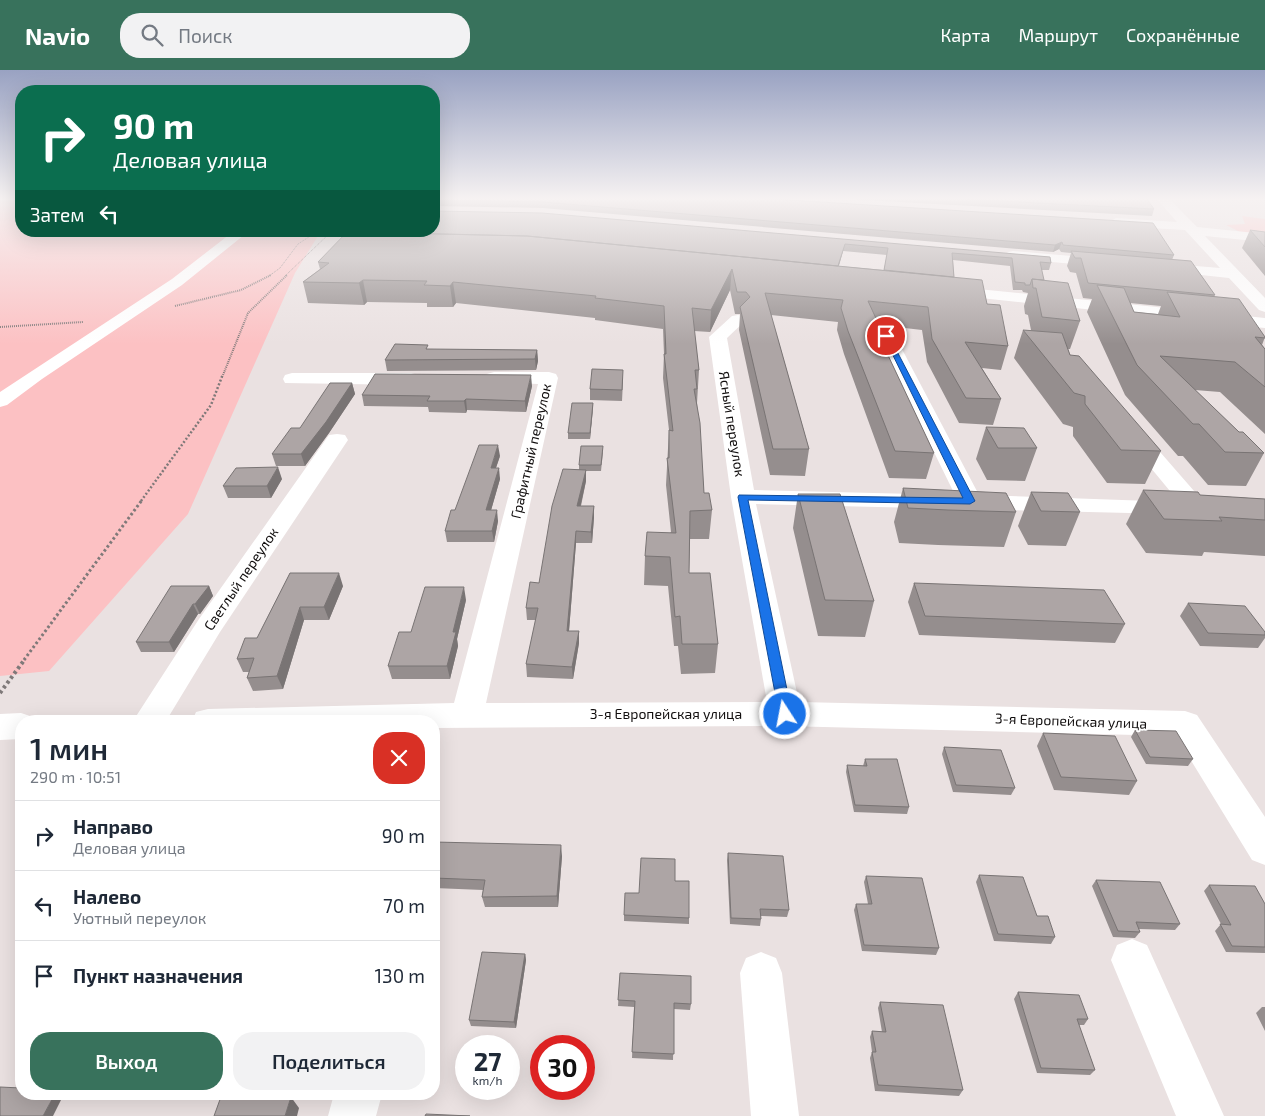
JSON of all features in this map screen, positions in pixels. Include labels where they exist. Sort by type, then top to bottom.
[{"type":"street","points":[[0,402],[35,375],[177,282],[223,247]]},
{"type":"street","points":[[1210,247],[1265,307]]},
{"type":"street","points":[[998,253],[1117,264]]},
{"type":"street","points":[[1146,266],[1237,276],[1256,280]]},
{"type":"street","points":[[937,290],[1265,323]]},
{"type":"street","name":"Ясный переулок","points":[[738,320],[718,337],[743,497],[785,714]]},
{"type":"street","points":[[886,336],[970,501]]},
{"type":"street","points":[[292,379],[431,378]]},
{"type":"street","name":"Графитный переулок","points":[[467,715],[549,378],[470,378]]},
{"type":"street","points":[[743,497],[1206,508],[1120,417]]},
{"type":"street","name":"Светлый переулок","points":[[153,715],[209,626],[337,440]]},
{"type":"street","name":"3-я Европейская улица","points":[[440,716],[785,714],[1185,724],[1265,848]]},
{"type":"street","points":[[0,727],[15,726]]},
{"type":"street","points":[[1132,960],[1200,1116]]},
{"type":"street","points":[[761,973],[775,1116]]},
{"type":"street","points":[[352,1116],[356,1100]]},
{"type":"path","points":[[0,693],[211,405],[248,313],[316,247]]},
{"type":"shaded area","points":[[0,247],[311,247],[295,273],[188,514],[49,671],[0,676]]},
{"type":"building","points":[[333,247],[639,247],[982,280],[987,304],[1000,305],[1008,346],[965,342],[1001,399],[966,398],[932,339],[928,307],[868,301],[891,351],[886,351],[934,453],[895,451],[848,331],[841,308],[843,300],[765,293],[809,449],[773,449],[740,307],[750,297],[746,292],[737,292],[732,269],[711,310],[692,308],[699,370],[695,370],[697,389],[694,389],[700,423],[704,493],[709,493],[712,510],[690,511],[689,573],[710,573],[718,644],[682,644],[680,616],[675,617],[670,557],[645,556],[647,532],[676,533],[667,458],[669,458],[669,430],[673,431],[664,354],[666,354],[664,306],[595,298],[596,296],[453,282],[450,286],[424,285],[427,281],[363,280],[359,283],[303,282],[329,263],[318,262]]},
{"type":"building","points":[[639,247],[844,247],[838,266]]},
{"type":"building","points":[[875,247],[932,247],[1050,257],[1051,263],[1040,262],[1044,280],[1032,279],[1030,285],[1025,285],[1025,283],[1015,282],[1012,258],[952,253],[954,277],[884,270],[888,248]]},
{"type":"building","points":[[1083,247],[1169,247],[1174,255]]},
{"type":"building","points":[[1071,251],[1191,261],[1215,295],[1088,283],[1081,258],[1075,258]]},
{"type":"building","points":[[1032,279],[1068,283],[1080,321],[1042,317],[1036,288],[1033,288]]},
{"type":"building","points":[[1097,285],[1124,288],[1134,312],[1180,317],[1167,292],[1239,299],[1265,337],[1255,337],[1265,349],[1265,387],[1235,362],[1160,356],[1239,432],[1243,432],[1264,453],[1225,452],[1199,424],[1193,424],[1137,365]]},
{"type":"building","points":[[1023,330],[1062,333],[1070,355],[1079,356],[1161,451],[1121,450],[1085,404],[1085,396],[1074,393]]},
{"type":"building","points":[[395,344],[428,345],[426,349],[537,350],[535,359],[385,360]]},
{"type":"building","points":[[592,369],[623,370],[622,390],[590,389]]},
{"type":"building","points":[[375,374],[531,375],[525,401],[466,399],[464,401],[427,401],[430,396],[362,395]]},
{"type":"building","points":[[330,383],[352,383],[326,422],[301,454],[272,454],[291,428],[300,428]]},
{"type":"building","points":[[572,403],[593,403],[590,433],[568,433]]},
{"type":"building","points":[[986,427],[1024,428],[1037,448],[998,448]]},
{"type":"building","points":[[479,445],[498,445],[491,468],[499,468],[486,510],[497,510],[492,531],[445,531],[451,510],[455,510]]},
{"type":"building","points":[[581,446],[603,446],[601,465],[579,465]]},
{"type":"building","points":[[278,467],[267,486],[223,486],[236,468]]},
{"type":"building","points":[[563,469],[586,470],[577,506],[594,506],[591,532],[576,531],[567,631],[579,631],[572,667],[526,664],[538,608],[526,608],[530,582],[539,583],[552,506]]},
{"type":"building","points":[[903,488],[1006,493],[1016,512],[908,508]]},
{"type":"building","points":[[1143,490],[1198,492],[1200,495],[1265,499],[1265,520],[1219,517],[1222,521],[1164,519]]},
{"type":"building","points":[[1031,492],[1068,493],[1080,512],[1041,511]]},
{"type":"building","points":[[798,494],[840,494],[874,601],[825,600]]},
{"type":"building","points":[[290,573],[339,573],[324,607],[300,607],[277,676],[247,678],[254,658],[237,659],[245,638],[257,638]]},
{"type":"building","points":[[914,583],[1104,590],[1125,624],[925,616]]},
{"type":"building","points":[[171,586],[209,586],[193,604],[169,642],[136,642]]},
{"type":"building","points":[[425,587],[464,587],[453,632],[456,632],[447,666],[388,666],[399,632],[411,632]]},
{"type":"building","points":[[1188,603],[1245,606],[1265,632],[1265,635],[1208,633]]},
{"type":"building","points":[[1135,730],[1176,731],[1193,759],[1150,757]]},
{"type":"building","points":[[1043,733],[1115,736],[1137,781],[1061,777]]},
{"type":"building","points":[[944,747],[1001,750],[1015,788],[956,785]]},
{"type":"building","points":[[865,759],[897,759],[909,807],[855,805],[847,765],[867,766]]},
{"type":"building","points":[[440,842],[561,845],[557,896],[482,897],[485,880],[440,878]]},
{"type":"building","points":[[728,853],[783,856],[789,910],[760,909],[761,919],[731,918]]},
{"type":"building","points":[[641,858],[675,859],[675,881],[689,881],[689,918],[624,915],[625,893],[639,893]]},
{"type":"building","points":[[979,875],[1023,877],[1037,916],[1048,916],[1055,937],[998,934]]},
{"type":"building","points":[[866,876],[922,878],[939,948],[864,945],[856,904],[872,904]]},
{"type":"building","points":[[1096,880],[1160,882],[1180,924],[1136,922],[1140,932],[1118,931]]},
{"type":"building","points":[[1209,885],[1255,886],[1265,904],[1265,947],[1232,946],[1220,924],[1231,925]]},
{"type":"building","points":[[482,952],[525,954],[514,1022],[469,1020]]},
{"type":"building","points":[[620,973],[691,976],[691,1004],[674,1003],[674,1054],[632,1052],[635,1001],[618,1000]]},
{"type":"building","points":[[1018,992],[1079,995],[1088,1019],[1077,1019],[1095,1070],[1041,1068]]},
{"type":"building","points":[[880,1002],[943,1005],[963,1090],[878,1085],[872,1052],[876,1052],[872,1031],[886,1032]]},
{"type":"building","points":[[0,1087],[15,1088],[15,1100],[52,1100],[43,1116],[0,1116]]},
{"type":"building","points":[[220,1100],[290,1100],[285,1116],[214,1116]]},
{"type":"building","points":[[426,1114],[470,1116],[425,1116]]},
{"type":"route","points":[[785,714],[743,497],[970,501],[886,336]]}]
